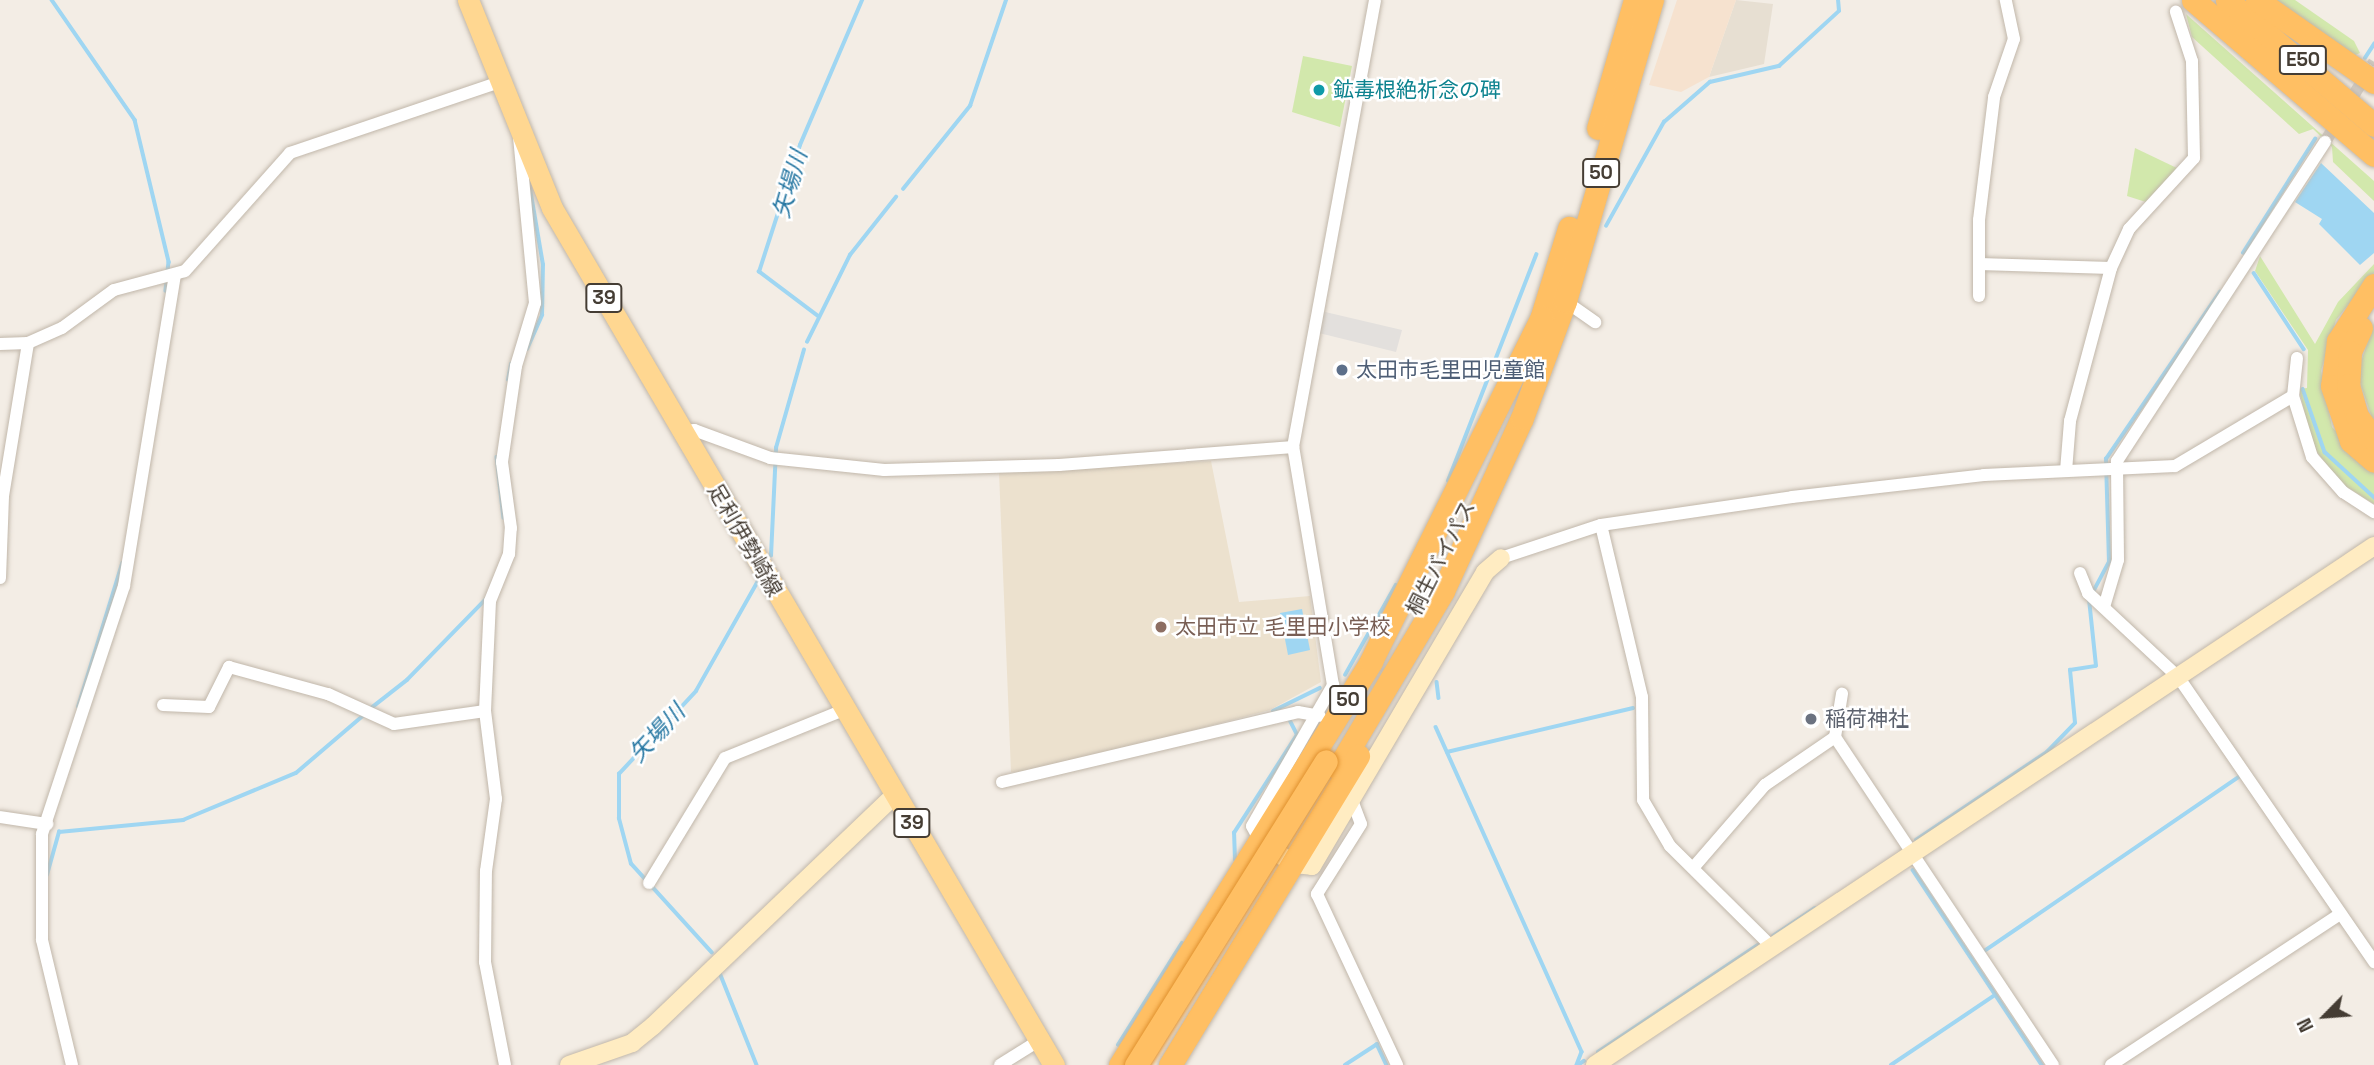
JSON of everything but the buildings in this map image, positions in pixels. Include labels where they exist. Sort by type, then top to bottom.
[{"type":"highway","name":"桐生バイパス","points":[[1153,1065],[1332,765],[1451,542],[1509,415],[1542,317],[1635,0]]},
{"type":"highway","name":"桐生バイパス","points":[[1136,1065],[1332,765],[1449,579],[1549,346],[1565,300],[1652,0]]},
{"type":"highway","name":"E50","points":[[2227,0],[2374,125]]},
{"type":"highway","points":[[2257,0],[2374,82]]},
{"type":"highway","name":"E50","points":[[2185,6],[2285,72],[2374,155]]},
{"type":"highway","points":[[2285,72],[2374,167]]},
{"type":"highway","points":[[2374,285],[2338,341],[2332,386],[2346,431],[2374,461]]},
{"type":"highway","points":[[2374,308],[2355,338],[2347,374],[2352,404],[2374,439]]},
{"type":"highway","name":"50","points":[[1121,1065],[1261,843],[1415,582],[1542,317]]},
{"type":"highway","name":"50","points":[[1170,1065],[1453,599],[1520,449],[1549,346]]},
{"type":"main road","name":"足利伊勢崎線","points":[[468,0],[498,83],[552,208],[1054,1065]]},
{"type":"street","points":[[1375,0],[1293,447],[1334,685],[1320,716],[1252,826],[1261,843],[1294,864],[1312,866],[1353,803],[1485,572],[1501,558],[1601,525],[1923,481],[2184,463],[2293,396]]},
{"type":"street","points":[[1979,296],[1979,264],[1994,97],[2014,39],[2006,0]]},
{"type":"street","points":[[2066,471],[2070,421],[2111,268],[2129,229],[2193,158],[2192,61],[2185,6]]},
{"type":"street","points":[[0,344],[28,343],[62,328],[114,290],[185,271],[290,153],[498,83]]},
{"type":"street","points":[[505,1065],[485,962],[486,871],[496,799],[485,711],[491,601],[509,554],[511,528],[502,462],[516,366],[535,303],[520,137]]},
{"type":"street","points":[[2096,601],[2118,560],[2109,470],[2325,142]]},
{"type":"street","points":[[1979,264],[2111,268]]},
{"type":"street","points":[[72,1065],[42,940],[47,824],[124,586],[175,275]]},
{"type":"street","points":[[1565,300],[1595,322]]},
{"type":"street","points":[[0,578],[3,496],[28,343]]},
{"type":"street","points":[[2297,358],[2293,396],[2312,457],[2343,492],[2374,512]]},
{"type":"street","points":[[683,434],[694,430],[775,459],[966,470],[1293,447]]},
{"type":"street","points":[[1601,525],[1642,697],[1643,800],[1670,846],[1772,947]]},
{"type":"street","points":[[1595,1065],[2374,546]]},
{"type":"street","points":[[2080,573],[2096,601],[2179,678],[2374,961]]},
{"type":"street","points":[[163,705],[209,706],[229,667],[328,694],[366,714],[394,724],[485,711]]},
{"type":"street","points":[[1842,694],[1835,737],[2053,1065]]},
{"type":"street","points":[[649,883],[732,752],[844,710]]},
{"type":"street","points":[[1002,782],[1298,712],[1320,716]]},
{"type":"street","points":[[1693,868],[1765,785],[1835,737]]},
{"type":"street","points":[[569,1065],[632,1043],[653,1026],[895,795]]},
{"type":"street","points":[[1353,803],[1361,824],[1317,894],[1397,1065]]},
{"type":"street","points":[[0,817],[47,824]]},
{"type":"street","points":[[2111,1065],[2340,914]]},
{"type":"street","points":[[1000,1065],[1040,1040]]},
{"type":"shaded area","points":[[1677,0],[1736,0],[1709,77],[1681,92],[1649,85]]},
{"type":"shaded area","points":[[1736,0],[1773,4],[1764,64],[1709,77]]},
{"type":"shaded area","points":[[1321,311],[1402,330],[1396,352],[1319,333]]},
{"type":"shaded area","name":"太田市立 毛里田小学校","points":[[1211,461],[1239,602],[1310,596],[1321,682],[1270,710],[1038,771],[1011,772],[999,472]]},
{"type":"green space","points":[[2270,0],[2295,0],[2354,41],[2360,53],[2353,56]]},
{"type":"green space","points":[[2186,14],[2374,181],[2374,201],[2333,162],[2332,147],[2313,129],[2299,134],[2192,37]]},
{"type":"green space","points":[[1303,56],[1352,66],[1340,127],[1292,112]]},
{"type":"green space","points":[[2135,148],[2181,170],[2149,203],[2127,196]]},
{"type":"green space","points":[[2260,256],[2315,344],[2338,302],[2374,264],[2374,273],[2336,320],[2321,371],[2332,427],[2374,473],[2374,504],[2342,484],[2313,447],[2299,389],[2307,388],[2308,350],[2255,271]]},
{"type":"green space","points":[[2374,323],[2374,424],[2357,374]]},
{"type":"water","points":[[2321,163],[2374,213],[2374,253],[2360,265],[2319,224],[2322,219],[2295,202]]},
{"type":"water","points":[[1302,609],[1310,650],[1288,655],[1280,613]]},
{"type":"waterway","points":[[52,0],[135,120],[169,262],[166,291]]},
{"type":"waterway","name":"矢場川","points":[[819,317],[759,272],[800,145],[862,0]]},
{"type":"waterway","points":[[903,189],[970,106],[1006,0]]},
{"type":"waterway","points":[[1606,226],[1664,122],[1710,82],[1779,66],[1839,11],[1838,0]]},
{"type":"waterway","points":[[2365,58],[2374,44]]},
{"type":"waterway","points":[[2243,253],[2315,139]]},
{"type":"waterway","points":[[527,349],[542,315],[543,265],[529,183]]},
{"type":"waterway","points":[[807,342],[850,255],[896,197]]},
{"type":"waterway","points":[[1448,481],[1536,255]]},
{"type":"waterway","points":[[2254,273],[2304,349]]},
{"type":"waterway","points":[[2093,592],[2109,562],[2106,459],[2220,292]]},
{"type":"waterway","name":"矢場川","points":[[771,556],[776,448],[804,350]]},
{"type":"waterway","points":[[508,380],[511,364]]},
{"type":"waterway","points":[[2303,389],[2325,452],[2374,497]]},
{"type":"waterway","points":[[497,457],[504,518]]},
{"type":"waterway","points":[[78,707],[122,564]]},
{"type":"waterway","name":"矢場川","points":[[712,953],[631,864],[619,819],[619,774],[696,691],[758,581]]},
{"type":"waterway","points":[[1345,675],[1396,585]]},
{"type":"waterway","points":[[370,709],[407,680],[486,599]]},
{"type":"waterway","points":[[1916,840],[2047,752],[2075,723],[2070,670],[2096,666],[2089,599]]},
{"type":"waterway","points":[[1437,682],[1439,698]]},
{"type":"waterway","points":[[1273,711],[1320,688]]},
{"type":"waterway","points":[[1447,752],[1633,708]]},
{"type":"waterway","points":[[47,875],[59,832],[183,820],[296,773],[365,714]]},
{"type":"waterway","points":[[1235,860],[1234,833],[1297,735],[1290,721]]},
{"type":"waterway","points":[[1436,727],[1582,1052],[1577,1065]]},
{"type":"waterway","points":[[1983,952],[2239,777]]},
{"type":"waterway","points":[[1913,870],[2042,1065]]},
{"type":"waterway","points":[[1773,936],[1815,908]]},
{"type":"waterway","points":[[1118,1045],[1182,943]]},
{"type":"waterway","points":[[1598,1052],[1758,945]]},
{"type":"waterway","name":"矢場川","points":[[720,973],[757,1065]]},
{"type":"waterway","points":[[1891,1065],[1995,995]]},
{"type":"waterway","points":[[1345,1065],[1377,1044],[1387,1065]]},
{"type":"waterway","points":[[1578,1065],[1584,1061]]},
{"type":"tunnel","points":[[2325,142],[2374,62]]},
{"type":"place","name":"鉱毒根絶祈念の碑","points":[[1319,90]]},
{"type":"place","name":"太田市毛里田児童館","points":[[1342,370]]},
{"type":"place","name":"太田市立 毛里田小学校","points":[[1161,627]]},
{"type":"place","name":"稲荷神社","points":[[1811,719]]}]
